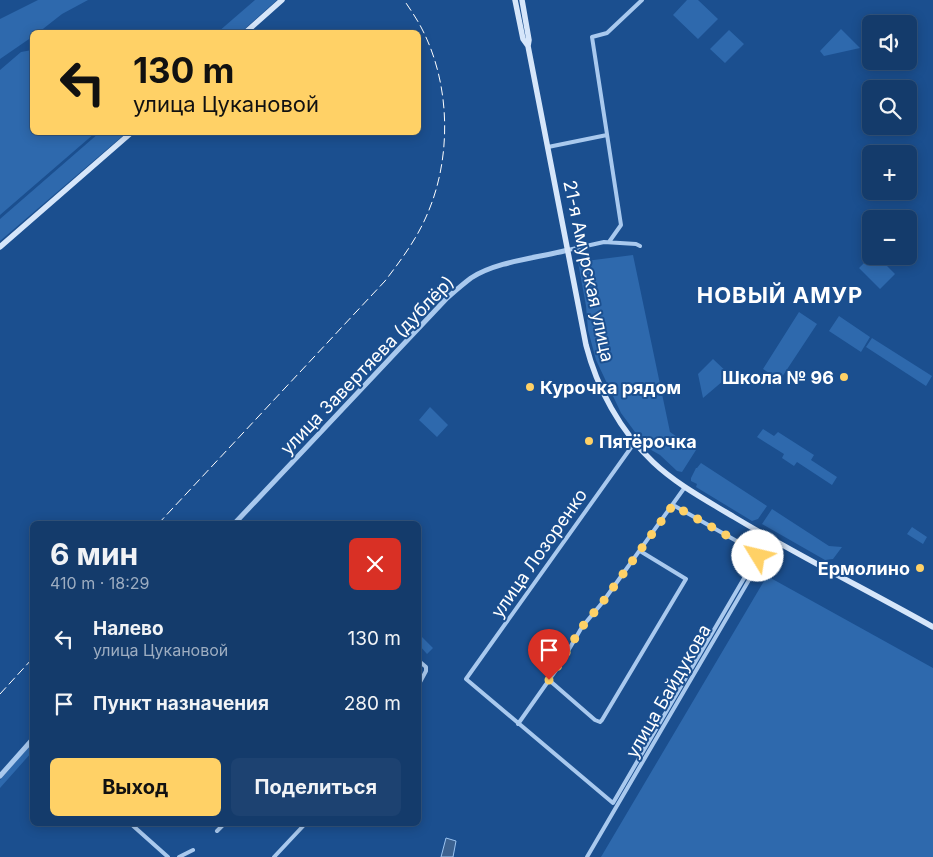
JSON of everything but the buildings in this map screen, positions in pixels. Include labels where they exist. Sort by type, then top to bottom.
[{"type":"main road","points":[[248,30],[282,0]]},
{"type":"main road","name":"21-я Амурская улица","points":[[515,0],[523,39],[528,46],[590,361],[603,392],[617,418],[634,442],[654,463],[685,486],[773,539],[933,627]]},
{"type":"main road","name":"21-я Амурская улица","points":[[522,0],[530,40],[528,46]]},
{"type":"main road","points":[[0,248],[129,135]]},
{"type":"street","points":[[609,242],[621,225],[592,37],[607,33],[642,0]]},
{"type":"street","points":[[548,147],[607,135]]},
{"type":"street","points":[[568,250],[580,246],[609,242],[640,246]]},
{"type":"street","name":"улица Завертяева (дублёр)","points":[[237,521],[460,286],[497,266],[568,250]]},
{"type":"street","name":"улица Лозоренко","points":[[518,724],[466,680],[634,442]]},
{"type":"street","points":[[518,724],[549,680],[582,627],[640,551],[685,486]]},
{"type":"street","name":"улица Байдукова","points":[[518,724],[613,804],[758,556],[758,553],[673,505]]},
{"type":"street","name":"улица Байдукова","points":[[586,857],[773,539]]},
{"type":"street","points":[[549,680],[595,720],[600,722],[602,720],[686,579],[640,551]]},
{"type":"street","points":[[421,663],[426,667],[421,681]]},
{"type":"street","points":[[0,776],[30,742]]},
{"type":"street","points":[[133,826],[168,857]]},
{"type":"street","points":[[218,831],[222,826]]},
{"type":"street","points":[[274,857],[303,826]]},
{"type":"street","points":[[178,857],[193,850]]},
{"type":"shaded area","points":[[38,0],[88,0],[62,14],[42,30],[30,30],[30,38],[0,59],[0,19]]},
{"type":"shaded area","points":[[255,0],[277,0],[243,30],[220,30]]},
{"type":"shaded area","points":[[687,0],[698,0],[718,19],[698,39],[673,15]]},
{"type":"shaded area","points":[[841,29],[860,48],[824,56],[820,51]]},
{"type":"shaded area","points":[[729,30],[744,44],[725,63],[710,49]]},
{"type":"shaded area","points":[[30,50],[30,135],[93,135],[0,215],[0,70],[21,52]]},
{"type":"shaded area","points":[[97,135],[124,135],[0,241],[0,219]]},
{"type":"shaded area","points":[[633,255],[670,432],[696,450],[682,472],[677,471],[660,455],[646,447],[621,413],[596,360],[588,330],[586,306],[578,262]]},
{"type":"shaded area","points":[[862,265],[886,265],[895,274],[880,289],[859,268]]},
{"type":"shaded area","points":[[799,312],[817,324],[780,380],[763,369]]},
{"type":"shaded area","points":[[839,316],[870,337],[861,352],[829,331]]},
{"type":"shaded area","points":[[872,338],[932,376],[926,386],[866,347]]},
{"type":"shaded area","points":[[713,359],[730,375],[703,398],[698,374]]},
{"type":"shaded area","points":[[430,407],[448,425],[437,437],[419,420]]},
{"type":"shaded area","points":[[763,429],[774,436],[778,432],[814,455],[811,460],[837,477],[832,485],[797,462],[794,466],[782,458],[784,454],[757,437]]},
{"type":"shaded area","points":[[701,463],[767,506],[758,519],[752,521],[696,487],[697,484],[691,481],[691,478]]},
{"type":"shaded area","points":[[772,509],[829,546],[842,547],[833,559],[825,560],[762,524]]},
{"type":"shaded area","points":[[912,527],[927,537],[923,544],[907,534]]},
{"type":"shaded area","points":[[767,576],[933,668],[933,857],[601,857]]},
{"type":"shaded area","points":[[421,636],[433,648],[427,654],[421,647]]},
{"type":"shaded area","points":[[30,745],[30,754],[0,788],[0,780]]},
{"type":"shaded area","points":[[446,838],[456,841],[453,857],[441,857]]},
{"type":"railway","points":[[161,521],[385,281],[408,250],[426,217],[434,195],[444,147],[443,98],[439,74],[432,51],[420,25],[404,0]]},
{"type":"railway","points":[[0,694],[30,661]]},
{"type":"place","name":"Школа № 96","points":[[844,377]]},
{"type":"place","name":"Курочка рядом","points":[[530,387]]},
{"type":"place","name":"Пятёрочка","points":[[589,441]]},
{"type":"place","name":"Ермолино","points":[[920,568]]},
{"type":"district","name":"НОВЫЙ АМУР","points":[[780,295]]},
{"type":"route","points":[[549,680],[582,627],[602,603],[673,505],[758,553],[758,556]]}]
